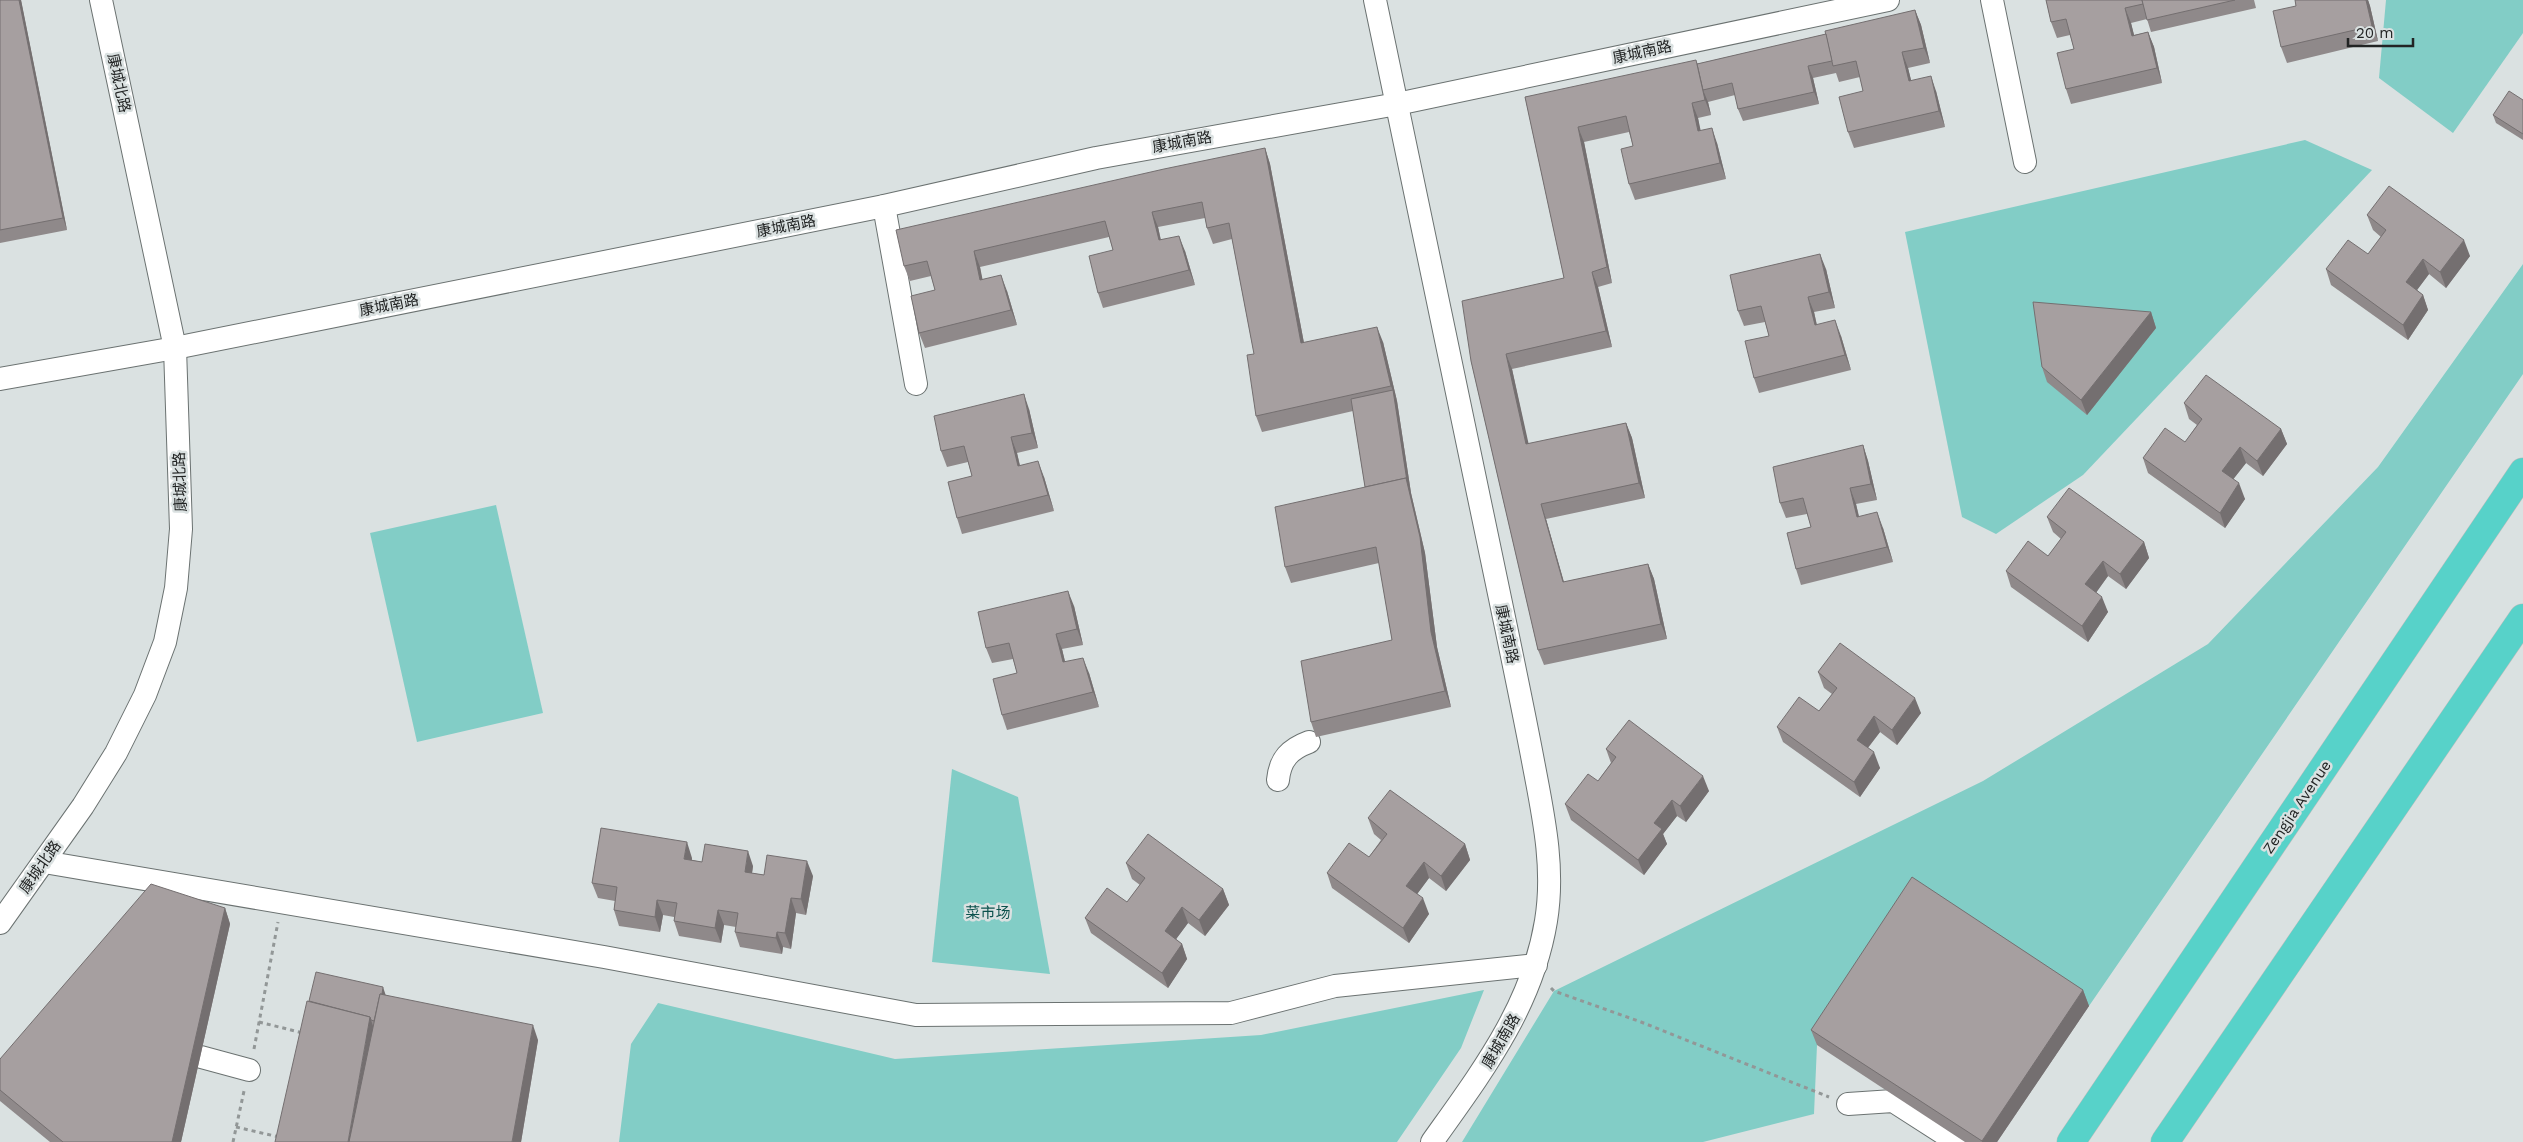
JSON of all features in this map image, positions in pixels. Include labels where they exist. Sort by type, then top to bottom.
[{"type":"highway","name":"Zengjia Avenue","points":[[2071,1142],[2523,472]]},
{"type":"highway","points":[[2165,1142],[2523,618]]},
{"type":"street","name":"康城北路","points":[[0,924],[44,862],[116,753],[145,695],[165,642],[176,588],[181,528],[175,348],[102,0]]},
{"type":"street","points":[[1375,0],[1397,104]]},
{"type":"street","name":"康城南路","points":[[0,379],[175,348],[884,206],[1096,158],[1397,104],[1888,0]]},
{"type":"street","points":[[1992,0],[2025,162]]},
{"type":"street","name":"康城南路","points":[[1397,104],[1524,716],[1548,841],[1550,882],[1546,921],[1536,965],[1518,1013],[1493,1056],[1432,1142]]},
{"type":"street","points":[[884,206],[916,384]]},
{"type":"street","points":[[1278,780],[1280,767],[1287,754],[1309,742]]},
{"type":"street","points":[[44,862],[604,957],[916,1016],[1231,1013],[1335,986],[1536,965]]},
{"type":"street","points":[[201,1058],[249,1070]]},
{"type":"street","points":[[1848,1104],[1893,1102],[1957,1142]]},
{"type":"path","points":[[233,1142],[259,1022],[282,901]]},
{"type":"path","points":[[1536,965],[1554,991],[1641,1022],[1848,1104]]},
{"type":"path","points":[[259,1022],[309,1034]]},
{"type":"path","points":[[236,1128],[285,1138]]},
{"type":"green space","points":[[2386,0],[2523,0],[2523,33],[2453,133],[2379,78]]},
{"type":"green space","points":[[2305,140],[2372,170],[2083,475],[1996,534],[1962,517],[1905,232]]},
{"type":"green space","points":[[2523,264],[2523,374],[2089,1006],[1918,893],[1817,1045],[1814,1114],[1703,1142],[1462,1142],[1554,991],[1983,781],[2208,644],[2378,467]]},
{"type":"green space","points":[[496,505],[543,713],[417,742],[370,533]]},
{"type":"green space","name":"菜市场","points":[[952,769],[1018,797],[1050,974],[932,962]]},
{"type":"green space","points":[[1484,990],[1461,1048],[1397,1142],[619,1142],[631,1044],[658,1003],[895,1059],[1261,1035]]},
{"type":"building","points":[[0,0],[19,0],[63,218],[0,230]]},
{"type":"building","points":[[2046,0],[2142,0],[2143,4],[2125,8],[2132,36],[2148,32],[2157,68],[2066,89],[2057,53],[2074,49],[2066,19],[2051,22]]},
{"type":"building","points":[[2142,0],[2235,0],[2147,20]]},
{"type":"building","points":[[2295,0],[2366,0],[2372,26],[2281,47],[2273,11],[2296,6]]},
{"type":"building","points":[[1915,10],[1924,48],[1902,52],[1909,81],[1931,76],[1939,111],[1848,132],[1839,97],[1863,91],[1856,61],[1833,66],[1825,31]]},
{"type":"building","points":[[1826,34],[1832,61],[1808,66],[1814,92],[1738,109],[1732,83],[1703,90],[1697,64]]},
{"type":"building","points":[[1696,60],[1705,100],[1692,103],[1698,131],[1712,128],[1720,163],[1629,184],[1621,149],[1633,146],[1626,116],[1578,127],[1607,267],[1592,272],[1606,331],[1506,354],[1526,444],[1626,423],[1639,483],[1541,504],[1563,582],[1648,564],[1661,624],[1538,650],[1471,361],[1462,301],[1564,278],[1525,97]]},
{"type":"building","points":[[2509,91],[2523,100],[2523,134],[2493,115]]},
{"type":"building","points":[[1265,148],[1301,343],[1377,327],[1391,386],[1256,416],[1247,355],[1254,354],[1229,223],[1207,228],[1202,202],[1152,212],[1159,240],[1179,236],[1189,270],[1098,293],[1089,256],[1113,250],[1105,221],[974,251],[980,280],[1001,275],[1011,310],[919,333],[911,296],[935,290],[927,261],[904,266],[896,230]]},
{"type":"building","points":[[2389,186],[2464,240],[2440,272],[2423,259],[2406,282],[2423,295],[2403,325],[2326,269],[2348,240],[2368,254],[2386,230],[2367,215]]},
{"type":"building","points":[[1820,254],[1829,292],[1808,297],[1815,325],[1835,320],[1845,355],[1754,378],[1745,341],[1769,336],[1761,306],[1738,311],[1730,275]]},
{"type":"building","points":[[2033,302],[2151,312],[2081,400],[2042,367]]},
{"type":"building","points":[[2206,375],[2281,429],[2257,461],[2240,447],[2222,471],[2239,483],[2220,513],[2143,458],[2165,428],[2185,442],[2202,419],[2184,403]]},
{"type":"building","points":[[1393,390],[1407,481],[1406,478],[1365,487],[1351,399]]},
{"type":"building","points":[[1024,394],[1032,433],[1011,437],[1018,466],[1038,461],[1048,495],[957,518],[948,482],[972,476],[964,446],[941,451],[934,416]]},
{"type":"building","points":[[1863,445],[1871,484],[1850,488],[1857,517],[1877,512],[1887,547],[1796,569],[1787,533],[1811,527],[1803,498],[1780,503],[1773,467]]},
{"type":"building","points":[[1406,478],[1420,537],[1431,632],[1445,691],[1311,722],[1301,661],[1392,640],[1376,547],[1285,567],[1275,507]]},
{"type":"building","points":[[2069,488],[2144,542],[2120,574],[2103,561],[2085,584],[2102,597],[2082,626],[2006,571],[2028,541],[2048,556],[2066,532],[2047,517]]},
{"type":"building","points":[[1068,591],[1077,629],[1056,634],[1063,662],[1083,658],[1093,692],[1002,715],[993,679],[1017,673],[1009,643],[986,648],[978,612]]},
{"type":"building","points":[[1840,643],[1915,698],[1892,730],[1874,716],[1857,740],[1874,752],[1854,782],[1777,727],[1799,697],[1819,711],[1837,688],[1818,672]]},
{"type":"building","points":[[1629,720],[1703,776],[1680,806],[1672,800],[1654,823],[1662,829],[1638,860],[1565,804],[1588,774],[1598,781],[1616,757],[1606,749]]},
{"type":"building","points":[[1390,790],[1465,844],[1441,876],[1424,862],[1406,886],[1423,898],[1403,928],[1327,873],[1349,843],[1369,857],[1387,834],[1368,818]]},
{"type":"building","points":[[601,828],[687,842],[684,859],[702,862],[705,844],[748,851],[745,872],[764,875],[767,855],[807,861],[801,899],[791,898],[785,933],[777,932],[776,938],[735,932],[738,913],[718,910],[715,928],[674,921],[677,903],[657,900],[655,917],[614,910],[617,887],[592,883]]},
{"type":"building","points":[[1148,834],[1223,889],[1199,920],[1182,907],[1165,931],[1182,944],[1162,973],[1085,918],[1107,888],[1127,902],[1145,878],[1126,863]]},
{"type":"building","points":[[1912,877],[2083,990],[1982,1141],[1811,1030]]},
{"type":"building","points":[[151,884],[225,908],[172,1142],[63,1142],[0,1090],[0,1059]]},
{"type":"building","points":[[316,972],[383,987],[374,1021],[370,1017],[309,1001]]},
{"type":"building","points":[[380,994],[533,1025],[512,1142],[349,1142]]},
{"type":"building","points":[[307,1001],[370,1017],[348,1142],[275,1142]]}]
